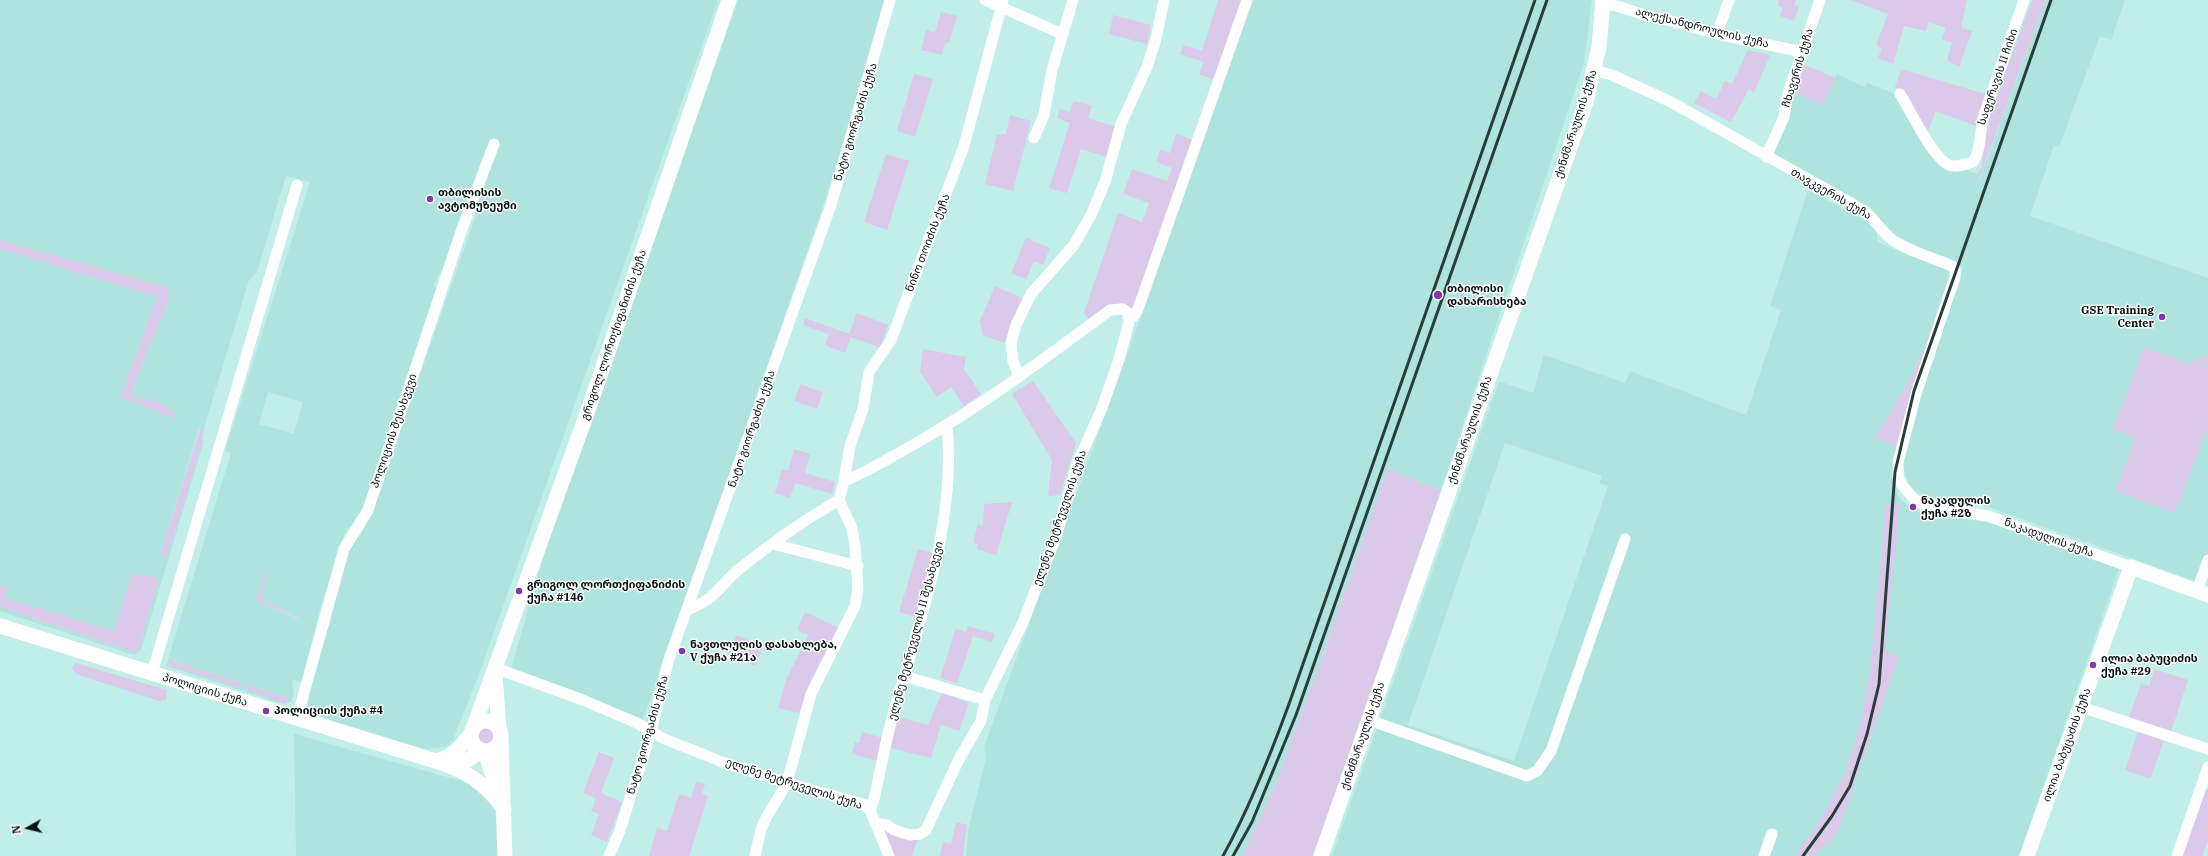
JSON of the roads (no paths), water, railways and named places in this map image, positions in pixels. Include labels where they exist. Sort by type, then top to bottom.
[{"type":"street","name":"გრიგოლ ლორთქიფანიძის ქუჩა","points":[[473,729],[591,402],[729,0]]},
{"type":"street","name":"ნატო გიორგაძის ქუჩა","points":[[609,856],[619,833],[651,732],[668,662],[689,609],[831,205],[890,0]]},
{"type":"street","points":[[985,0],[1002,4],[1062,34]]},
{"type":"street","points":[[1034,138],[1044,114],[1052,70],[1072,0]]},
{"type":"street","points":[[1019,377],[1013,361],[1011,343],[1016,325],[1031,294],[1074,245],[1091,215],[1105,182],[1122,124],[1147,67],[1156,39],[1164,0]]},
{"type":"street","points":[[844,481],[862,474],[947,426],[1019,377],[1110,310],[1123,309],[1128,313],[1128,318],[1134,316],[1138,309],[1247,0]]},
{"type":"street","points":[[1717,34],[1729,0]]},
{"type":"street","name":"ჩხავერის ქუჩა","points":[[1766,158],[1784,117],[1788,93],[1820,0]]},
{"type":"street","name":"საფერავის II ჩიხი","points":[[1900,94],[1912,116],[1942,161],[1955,166],[1973,162],[1979,150],[1979,134],[1983,118],[2024,0]]},
{"type":"street","name":"ალექსანდროულის ქუჩა","points":[[1602,2],[1654,18],[1668,20],[1717,34],[1802,52]]},
{"type":"street","name":"ქინძმარაულის ქუჩა","points":[[1321,856],[1586,102],[1599,46],[1602,2]]},
{"type":"street","name":"ნინო თოიძის ქუჩა","points":[[840,500],[850,446],[863,409],[869,372],[891,340],[964,146],[986,69],[1002,4]]},
{"type":"street","name":"თავკვერის ქუჩა","points":[[1594,70],[1612,75],[1671,102],[1766,158],[1865,211],[1891,238],[1899,244],[1952,266],[1955,270],[1951,293],[1916,394],[1898,462],[1898,477]]},
{"type":"street","name":"პოლიციის შესახვევი","points":[[297,718],[344,549],[368,510],[462,229],[494,144]]},
{"type":"street","points":[[152,673],[297,185]]},
{"type":"street","name":"ელენე მეტრეველის ქუჩა","points":[[495,668],[576,698],[639,724],[651,732],[725,763],[787,783],[863,804],[870,810],[875,823],[887,825],[894,830],[910,835],[920,834],[926,830],[959,759],[980,721],[985,700],[1023,622],[1056,537],[1078,464],[1102,408],[1120,359],[1128,318]]},
{"type":"street","name":"ელენე მეტრეველის II შესახვევი","points":[[870,810],[873,806],[890,729],[904,676],[939,554],[949,471],[947,426]]},
{"type":"street","name":"ნაკადულის ქუჩა","points":[[1898,477],[1907,493],[1924,505],[1988,516],[2202,593]]},
{"type":"street","points":[[689,609],[702,604],[716,594],[737,570],[809,517],[840,500],[852,528],[858,566],[858,589],[855,606],[811,694],[787,783],[761,829],[755,856]]},
{"type":"street","points":[[1369,720],[1527,776],[1537,771],[1550,751],[1626,539]]},
{"type":"street","points":[[773,544],[858,566]]},
{"type":"street","points":[[2202,593],[2208,560]]},
{"type":"street","name":"ილია ბაბუცაძის ქუჩა","points":[[2027,856],[2131,567]]},
{"type":"street","name":"პოლიციის ქუჩა","points":[[0,626],[439,762],[465,762],[483,751]]},
{"type":"street","name":"გრიგოლ ლორთქიფანიძის ქუჩა","points":[[495,668],[504,809],[505,856]]},
{"type":"street","points":[[904,676],[985,700]]},
{"type":"street","points":[[2081,707],[2208,749]]},
{"type":"street","points":[[439,762],[452,755],[473,729],[487,721],[492,722],[500,734],[495,748],[483,751],[473,743],[473,729]]},
{"type":"street","name":"გრიგოლ ლორთქიფანიძის ქუჩა","points":[[483,751],[504,809]]},
{"type":"street","points":[[439,762],[459,769],[478,781],[495,796],[504,809]]},
{"type":"street","points":[[2177,856],[2206,780],[2208,767]]},
{"type":"street","points":[[875,823],[889,856]]},
{"type":"street","points":[[1764,856],[1772,834]]},
{"type":"railway","points":[[1223,856],[1233,838],[1259,781],[1289,704],[1535,0]]},
{"type":"railway","points":[[1233,856],[1252,822],[1296,715],[1547,0]]},
{"type":"railway","points":[[1803,856],[1832,816],[1850,786],[1867,734],[1879,684],[1895,472],[1914,391],[2051,0]]},
{"type":"place","name":"თბილისის ავტომუზეუმი","points":[[430,199]]},
{"type":"place","name":"თბილისი დახარისხება","points":[[1438,295]]},
{"type":"place","name":"GSE Training Center","points":[[2162,317]]},
{"type":"place","name":"ნაკადულის ქუჩა #2ზ","points":[[1913,507]]},
{"type":"place","name":"გრიგოლ ლორთქიფანიძის ქუჩა #146","points":[[519,591]]},
{"type":"place","name":"ნავთლუღის დასახლება, V ქუჩა #21ა","points":[[682,651]]},
{"type":"place","name":"ილია ბაბუციძის ქუჩა #29","points":[[2093,665]]},
{"type":"place","name":"პოლიციის ქუჩა #4","points":[[266,711]]}]
